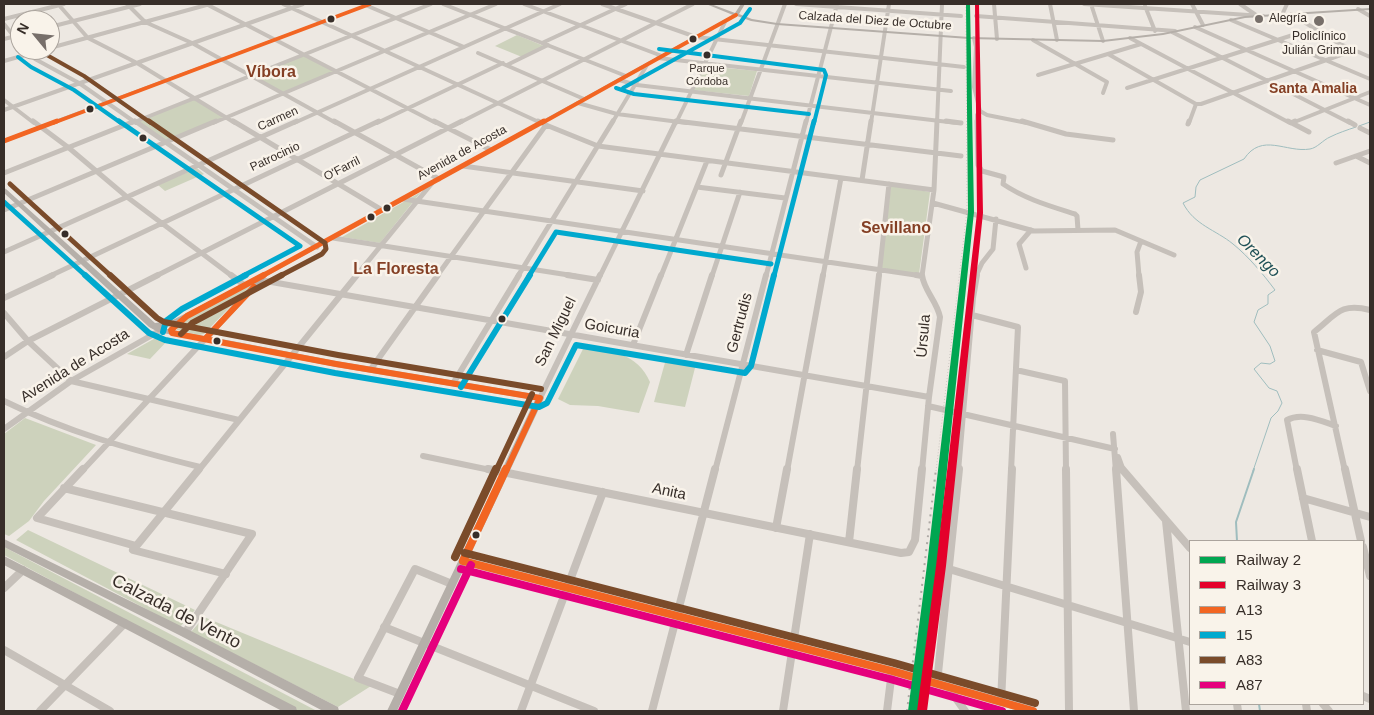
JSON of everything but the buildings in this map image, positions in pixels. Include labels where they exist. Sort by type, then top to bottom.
[{"type":"main road","points":[[4,141],[366,4]]},
{"type":"main road","points":[[708,4],[725,11],[742,6]]},
{"type":"main road","name":"Avenida de Acosta","points":[[158,328],[187,316],[333,238],[491,150],[543,124],[584,99],[725,22],[736,15],[742,6]]},
{"type":"main road","name":"Calzada del Diez de Octubre","points":[[725,11],[751,20],[778,24],[974,38],[1103,41],[1175,32],[1252,15],[1263,16],[1370,9]]},
{"type":"main road","points":[[4,190],[158,328],[172,333],[291,356],[540,398]]},
{"type":"main road","points":[[205,339],[268,273]]},
{"type":"main road","name":"Avenida de Acosta","points":[[172,333],[173,327],[187,316]]},
{"type":"main road","name":"San Miguel","points":[[392,711],[540,398]]},
{"type":"main road","name":"Calzada de Vento","points":[[4,543],[185,633],[334,711]]},
{"type":"main road","name":"Calzada de Vento","points":[[4,560],[292,711]]},
{"type":"street","points":[[58,4],[88,38],[137,63],[382,210]]},
{"type":"street","points":[[4,19],[64,4]]},
{"type":"street","points":[[60,24],[128,5],[140,4]]},
{"type":"street","points":[[60,45],[198,5],[210,4],[244,25],[491,150]]},
{"type":"street","points":[[283,4],[543,124],[598,146],[934,190]]},
{"type":"street","points":[[4,110],[303,4]]},
{"type":"street","points":[[366,4],[464,47]]},
{"type":"street","points":[[4,173],[432,4]]},
{"type":"street","points":[[443,4],[626,76]]},
{"type":"street","points":[[4,210],[496,4]]},
{"type":"street","points":[[524,4],[660,57],[704,64],[951,91]]},
{"type":"street","name":"Carmen","points":[[4,252],[560,4]]},
{"type":"street","points":[[602,4],[696,37],[964,67]]},
{"type":"street","points":[[542,43],[626,4]]},
{"type":"street","name":"O'Farril","points":[[4,357],[28,341],[119,294],[618,40],[693,4]]},
{"type":"street","points":[[721,175],[785,4]]},
{"type":"street","points":[[796,4],[837,5],[961,16]]},
{"type":"street","points":[[862,180],[889,4]]},
{"type":"street","points":[[403,199],[922,276],[934,190],[942,4]]},
{"type":"street","points":[[994,4],[997,39]]},
{"type":"street","points":[[1050,4],[1057,40]]},
{"type":"street","points":[[1084,4],[1145,6],[1252,15]]},
{"type":"street","points":[[1091,4],[1103,41]]},
{"type":"street","points":[[1192,4],[1196,11],[1199,26],[1370,104]]},
{"type":"street","points":[[1240,4],[1252,15]]},
{"type":"street","points":[[1282,15],[1287,4]]},
{"type":"street","points":[[128,5],[145,22],[222,59],[281,94],[439,179]]},
{"type":"street","name":"Gertrudis","points":[[652,711],[837,5]]},
{"type":"street","points":[[1145,6],[1155,35]]},
{"type":"street","points":[[1358,10],[1370,16]]},
{"type":"street","points":[[1291,14],[1322,34],[1370,57]]},
{"type":"street","points":[[976,16],[1154,28],[1175,32],[1266,81],[1355,125]]},
{"type":"street","points":[[1231,20],[1370,79]]},
{"type":"street","name":"San Miguel","points":[[540,398],[725,22]]},
{"type":"street","points":[[1126,88],[1296,34],[1322,34]]},
{"type":"street","points":[[974,38],[976,47],[974,88],[980,111],[977,115],[978,165],[982,170],[1004,177],[1003,184],[1013,191],[1075,214],[1077,216],[1078,230]]},
{"type":"street","points":[[1130,38],[1231,93],[1309,132]]},
{"type":"street","points":[[1033,40],[1107,82],[1103,93]]},
{"type":"street","points":[[1038,75],[1141,44]]},
{"type":"street","name":"Patrocinio","points":[[4,298],[457,84],[548,46]]},
{"type":"street","points":[[1108,54],[1196,104],[1204,104],[1355,50]]},
{"type":"street","points":[[478,53],[584,99]]},
{"type":"street","points":[[39,60],[79,84],[316,247]]},
{"type":"street","points":[[454,382],[647,64]]},
{"type":"street","points":[[619,80],[635,84],[961,123]]},
{"type":"street","points":[[1291,123],[1370,92]]},
{"type":"street","points":[[4,100],[244,285]]},
{"type":"street","points":[[578,103],[617,114],[961,156]]},
{"type":"street","points":[[1188,124],[1196,104]]},
{"type":"street","points":[[980,111],[987,115],[1018,120],[1066,134],[1113,140]]},
{"type":"street","points":[[371,369],[483,211],[512,174],[543,124]]},
{"type":"street","points":[[1360,128],[1370,133]]},
{"type":"street","points":[[1336,163],[1370,151]]},
{"type":"street","points":[[1356,156],[1370,163]]},
{"type":"street","points":[[633,346],[707,161]]},
{"type":"street","points":[[463,166],[643,191]]},
{"type":"street","points":[[776,528],[841,178]]},
{"type":"street","points":[[134,548],[432,183]]},
{"type":"street","points":[[849,542],[889,184]]},
{"type":"street","points":[[697,187],[785,198]]},
{"type":"street","points":[[686,354],[740,192]]},
{"type":"street","points":[[932,203],[1031,230],[1115,230],[1174,255]]},
{"type":"street","points":[[937,683],[976,277],[982,263],[993,249],[996,219]]},
{"type":"street","points":[[1026,268],[1019,244],[1031,230]]},
{"type":"street","points":[[333,238],[598,280]]},
{"type":"street","points":[[1136,312],[1141,292],[1137,252],[1141,241]]},
{"type":"street","name":"Úrsula","points":[[909,552],[915,540],[929,397],[940,318],[938,307],[926,288],[922,276]]},
{"type":"street","name":"Goicuria","points":[[260,280],[929,397]]},
{"type":"street","points":[[1361,540],[1314,332],[1344,308],[1355,306],[1370,310]]},
{"type":"street","points":[[4,313],[28,341],[71,381],[239,420]]},
{"type":"street","points":[[972,315],[1017,326],[1001,702]]},
{"type":"street","name":"Avenida de Acosta","points":[[4,429],[71,381],[158,328]]},
{"type":"street","points":[[205,339],[105,443],[37,518],[226,574]]},
{"type":"street","points":[[1317,350],[1361,362],[1370,391]]},
{"type":"street","points":[[1016,370],[1066,381],[1069,711]]},
{"type":"street","points":[[4,401],[26,413],[105,443],[200,467]]},
{"type":"street","points":[[928,406],[964,416],[1115,449]]},
{"type":"street","points":[[1312,540],[1287,420],[1291,417],[1308,418],[1336,426]]},
{"type":"street","points":[[1113,434],[1134,711]]},
{"type":"street","points":[[1115,449],[1123,471],[1189,547]]},
{"type":"street","name":"Anita","points":[[423,456],[902,553],[909,552]]},
{"type":"street","points":[[64,488],[252,534],[185,633]]},
{"type":"street","points":[[521,711],[603,492]]},
{"type":"street","points":[[1303,498],[1370,517]]},
{"type":"street","points":[[1166,521],[1186,711]]},
{"type":"street","points":[[782,711],[810,534]]},
{"type":"street","points":[[1364,551],[1370,576]]},
{"type":"street","points":[[463,561],[892,671],[1033,711]]},
{"type":"street","points":[[400,694],[358,678],[415,569],[452,584]]},
{"type":"street","points":[[949,569],[1189,642]]},
{"type":"street","points":[[4,588],[23,570]]},
{"type":"street","points":[[40,711],[125,623]]},
{"type":"street","points":[[384,627],[594,711]]},
{"type":"street","points":[[4,650],[110,711]]},
{"type":"street","points":[[887,711],[892,671]]},
{"type":"street","points":[[948,686],[965,711]]},
{"type":"green space","points":[[517,35],[544,46],[522,57],[495,46]]},
{"type":"green space","points":[[303,55],[335,71],[281,94],[250,76]]},
{"type":"green space","points":[[705,66],[757,71],[749,96],[693,90]]},
{"type":"green space","points":[[193,99],[224,117],[166,142],[136,122]]},
{"type":"green space","points":[[197,168],[204,174],[165,191],[158,185]]},
{"type":"green space","points":[[891,185],[930,192],[919,274],[881,268]]},
{"type":"green space","points":[[421,192],[380,243],[342,237]]},
{"type":"green space","points":[[253,283],[204,334],[199,335],[177,330],[177,327],[187,319]]},
{"type":"green space","points":[[159,336],[170,338],[150,359],[127,354]]},
{"type":"green space","points":[[583,349],[604,350],[622,355],[631,359],[645,373],[650,382],[639,413],[598,406],[570,405],[558,399]]},
{"type":"green space","points":[[666,359],[696,364],[685,407],[654,402]]},
{"type":"green space","points":[[25,418],[96,445],[44,501],[29,521],[9,536],[4,534],[4,434]]},
{"type":"green space","points":[[28,530],[195,610],[180,627],[16,540]]},
{"type":"green space","points":[[4,547],[317,711],[298,711],[256,690],[4,555]]},
{"type":"green space","points":[[204,617],[371,686],[338,707],[191,632]]},
{"type":"waterway","name":"Orengo","points":[[1359,126],[1370,122]]},
{"type":"waterway","name":"Orengo","points":[[1253,471],[1271,418],[1278,411],[1282,403],[1277,391],[1269,388],[1254,369],[1261,363],[1270,364],[1275,361],[1270,346],[1254,322],[1258,310],[1268,304],[1268,295],[1275,290],[1245,254],[1199,222],[1183,203],[1195,197],[1196,187],[1200,180],[1244,159],[1251,151],[1259,147],[1275,145],[1310,149],[1330,137],[1356,127]]},
{"type":"waterway","name":"Orengo","points":[[1237,540],[1236,522],[1254,469]]},
{"type":"waterway","name":"Orengo","points":[[1259,705],[1260,711]]},
{"type":"railway","points":[[936,471],[967,211],[966,4]]},
{"type":"railway","points":[[907,711],[936,469]]},
{"type":"rail line","name":"2","points":[[913,711],[932,565],[971,212],[968,4]]},
{"type":"rail line","name":"3","points":[[922,711],[941,566],[980,213],[977,4]]},
{"type":"transit line","name":"A13","points":[[4,141],[370,4]]},
{"type":"transit line","name":"15","points":[[623,88],[740,23],[750,9]]},
{"type":"transit line","name":"A13","points":[[540,398],[336,364],[172,333],[171,330],[187,316],[317,247],[736,15]]},
{"type":"transit line","name":"15","points":[[4,202],[149,333],[165,340],[335,373],[539,407],[547,403],[576,345],[745,373],[751,366],[826,75],[824,70],[819,68],[659,49]]},
{"type":"transit line","name":"15","points":[[22,60],[31,67],[74,90],[300,246],[182,309],[166,321],[163,332]]},
{"type":"transit line","name":"A83","points":[[56,60],[84,76],[325,243],[326,249],[322,254],[192,323],[181,334]]},
{"type":"transit line","name":"15","points":[[616,88],[634,94],[809,114]]},
{"type":"transit line","name":"A83","points":[[10,184],[157,318],[164,322],[338,355],[541,389]]},
{"type":"transit line","name":"15","points":[[461,387],[556,232],[771,264]]},
{"type":"transit line","name":"A13","points":[[205,339],[254,287]]},
{"type":"transit line","name":"A83","points":[[455,557],[532,394]]},
{"type":"transit line","name":"A13","points":[[463,561],[540,398]]},
{"type":"transit line","name":"A83","points":[[465,553],[894,663],[1035,703]]},
{"type":"transit line","name":"A13","points":[[463,561],[892,671],[1033,711]]},
{"type":"transit line","name":"A87","points":[[402,711],[471,565]]},
{"type":"transit line","name":"A87","points":[[461,569],[890,679],[1002,711]]},
{"type":"place","name":"Alegría","points":[[1259,19]]},
{"type":"place","name":"Policlínico Julián Grimau","points":[[1319,21]]},
{"type":"place","name":"Parque Córdoba","points":[[707,55]]},
{"type":"district","name":"Víbora","points":[[271,73]]},
{"type":"district","name":"Santa Amalia","points":[[1313,89]]},
{"type":"district","name":"Sevillano","points":[[896,229]]},
{"type":"district","name":"La Floresta","points":[[396,270]]}]
